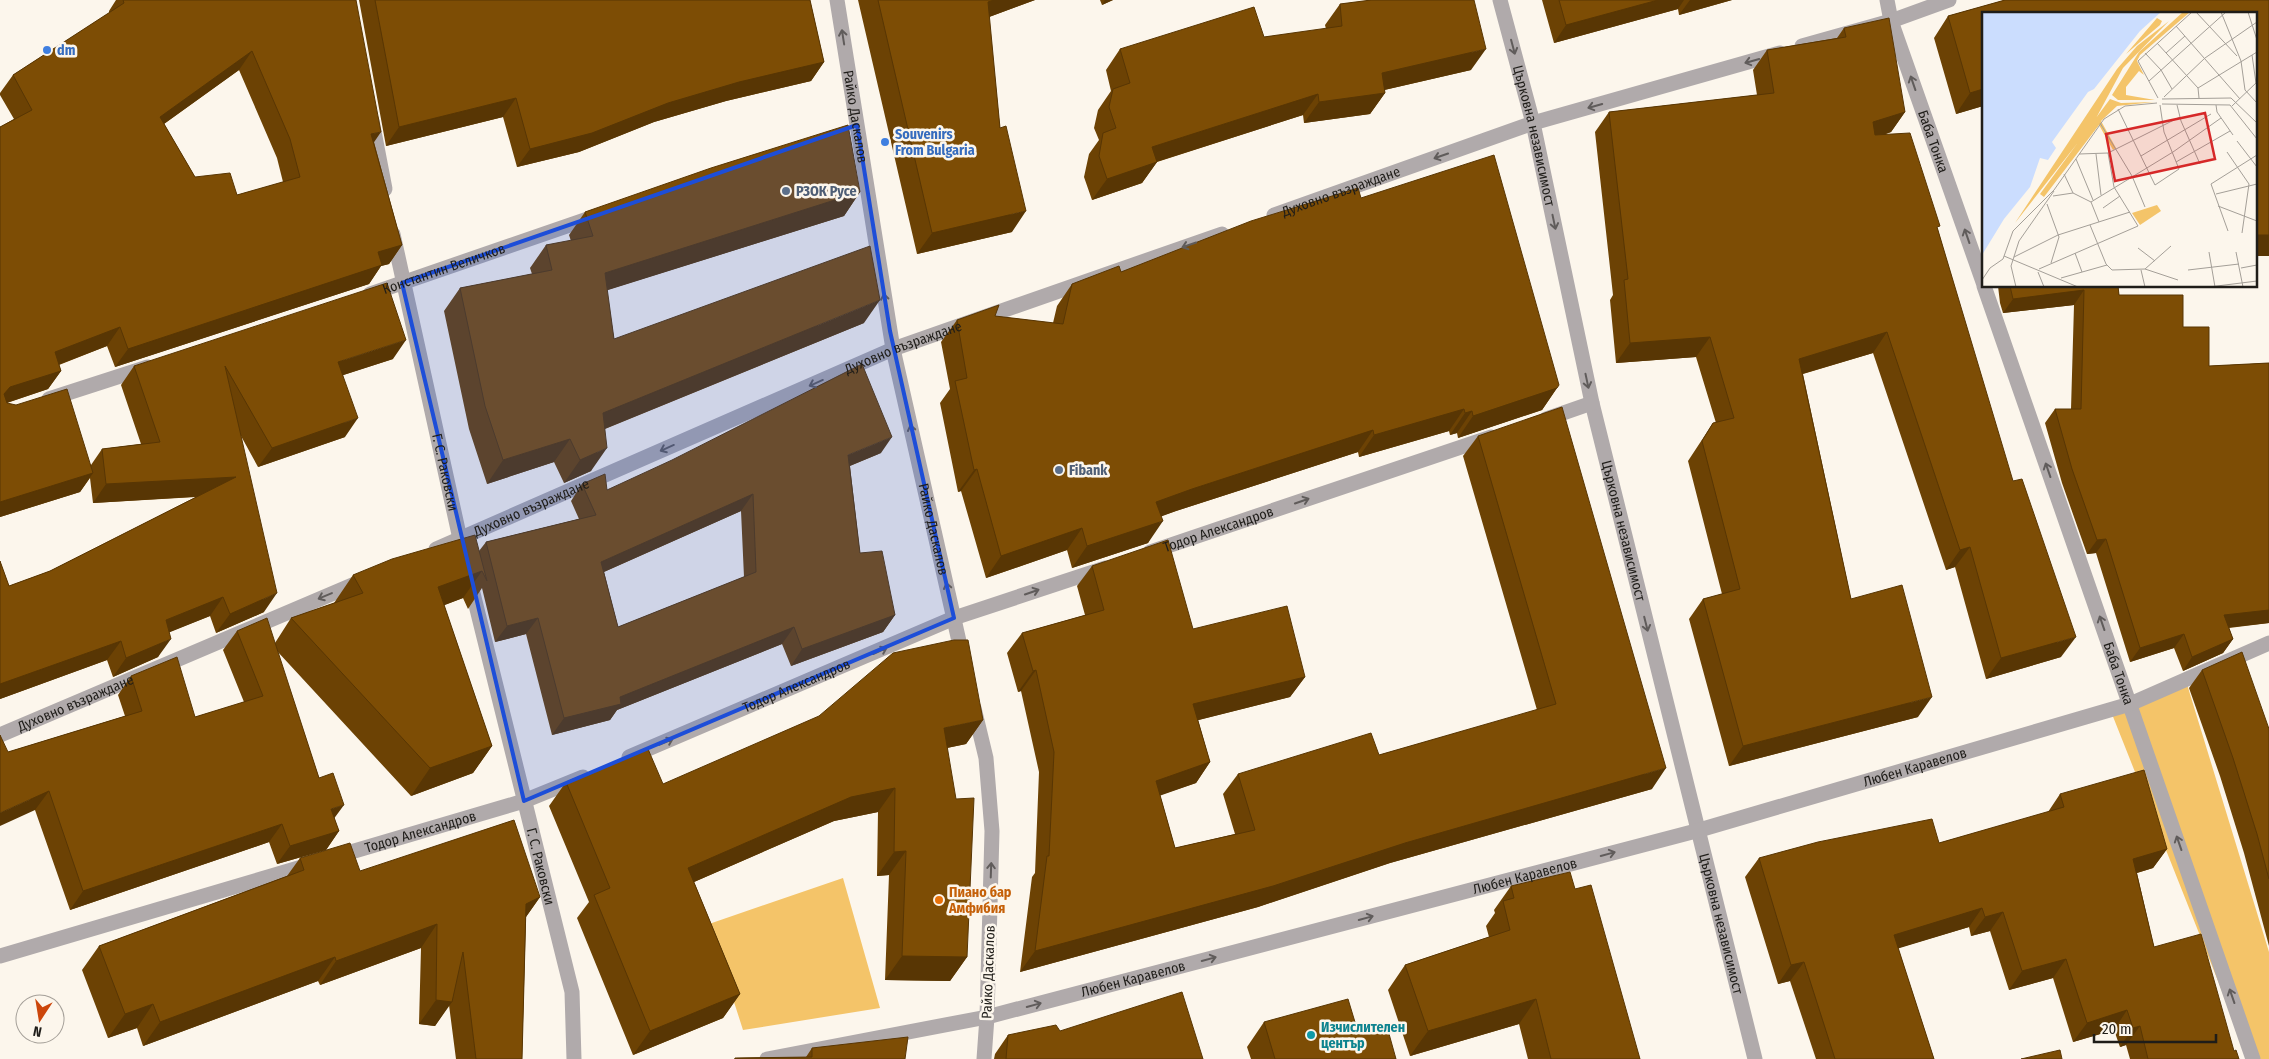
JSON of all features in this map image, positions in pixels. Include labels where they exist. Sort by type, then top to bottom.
[{"type":"street","name":"Райко Даскалов","points":[[837,0],[893,350],[967,674]]},
{"type":"street","name":"Църковна независимост","points":[[1500,0],[1533,123],[1592,404],[1696,831],[1755,1059]]},
{"type":"street","name":"Баба Тонка","points":[[1887,0],[1891,21],[1982,279]]},
{"type":"street","name":"Духовно възраждане","points":[[1263,219],[1533,123],[1891,21],[1949,0]]},
{"type":"street","name":"Г. С. Раковски","points":[[369,108],[402,284],[460,539],[572,992],[574,1059]]},
{"type":"street","points":[[838,132],[857,125]]},
{"type":"street","name":"Константин Величков","points":[[356,299],[606,212]]},
{"type":"street","name":"Духовно възраждане","points":[[423,555],[893,350],[1236,229]]},
{"type":"street","name":"Баба Тонка","points":[[1985,288],[2254,1059]]},
{"type":"street","points":[[37,403],[159,363]]},
{"type":"street","points":[[1535,422],[1592,404]]},
{"type":"street","name":"Тодор Александров","points":[[612,764],[954,618],[1507,432]]},
{"type":"street","name":"Духовно възраждане","points":[[0,735],[377,574]]},
{"type":"street","name":"Любен Каравелов","points":[[767,1059],[987,1017],[1696,831],[2130,704],[2269,643]]},
{"type":"street","name":"Райко Даскалов","points":[[971,693],[986,758],[992,831],[987,1017],[984,1059]]},
{"type":"street","name":"Тодор Александров","points":[[0,956],[524,801],[595,772]]},
{"type":"highlighted area","points":[[857,125],[890,331],[954,618],[524,801],[402,283]]},
{"type":"shaded area","points":[[2186,681],[2269,952],[2269,1059],[2249,1059],[2108,704]]},
{"type":"shaded area","points":[[843,878],[880,1008],[743,1030],[709,924]]},
{"type":"building","points":[[123,0],[356,0],[381,132],[371,134],[402,245],[378,252],[382,265],[128,349],[120,327],[55,352],[61,371],[10,387],[4,394],[7,403],[16,405],[67,389],[93,473],[0,502],[0,127],[32,110],[13,75],[124,3]],"holes":[[[252,51],[290,139],[300,177],[237,195],[230,173],[195,177],[160,117]]]},
{"type":"building","points":[[375,0],[810,0],[824,62],[739,82],[668,103],[592,133],[530,149],[516,98],[399,127]]},
{"type":"building","points":[[878,0],[994,0],[988,2],[1000,128],[1006,126],[1026,211],[932,233]]},
{"type":"building","points":[[1371,0],[1474,0],[1486,49],[1382,73],[1385,93],[1319,102],[1318,94],[1152,147],[1157,162],[1107,179],[1099,156],[1103,133],[1116,128],[1109,107],[1113,89],[1130,83],[1120,49],[1254,7],[1264,37],[1342,26],[1340,4]]},
{"type":"building","points":[[1559,0],[1658,0],[1566,25]]},
{"type":"building","points":[[2005,0],[2269,0],[2269,235],[2256,235],[2256,12],[1982,12],[1982,89],[1970,93],[1948,16]]},
{"type":"building","points":[[1889,18],[1905,112],[1873,122],[1875,135],[1910,133],[1940,226],[1937,227],[2013,481],[2022,479],[2076,637],[2001,658],[1970,547],[1960,550],[1887,332],[1799,359],[1851,599],[1902,585],[1932,697],[1743,746],[1703,599],[1740,589],[1702,441],[1713,423],[1734,418],[1710,337],[1630,343],[1624,280],[1628,279],[1609,112],[1774,93],[1767,50],[1846,37],[1844,28]]},
{"type":"building","points":[[848,125],[860,192],[605,273],[614,339],[870,246],[880,300],[603,413],[607,448],[580,460],[570,439],[503,460],[485,406],[460,288],[552,270],[546,245],[593,236],[585,212],[711,168]]},
{"type":"building","points":[[1494,155],[1559,385],[1557,388],[1473,416],[1472,411],[1465,413],[1464,409],[1374,435],[1373,430],[1192,489],[1156,502],[1163,521],[1087,546],[1082,528],[1001,556],[977,469],[974,470],[955,381],[967,378],[957,320],[999,305],[995,316],[1063,324],[1072,284],[1119,266],[1121,272],[1251,221],[1358,188],[1361,198]]},
{"type":"building","points":[[387,283],[406,340],[338,362],[358,418],[272,448],[225,366],[277,593],[230,614],[223,597],[166,620],[171,639],[126,658],[121,641],[0,684],[0,561],[9,586],[50,571],[236,477],[106,484],[102,449],[160,442],[134,366]]},
{"type":"building","points":[[2010,288],[2118,288],[2119,295],[2183,295],[2183,327],[2209,327],[2209,366],[2269,363],[2269,610],[2224,615],[2233,639],[2192,657],[2184,634],[2140,648],[2106,539],[2097,540],[2072,469],[2055,409],[2081,409],[2084,290],[2013,299]]},
{"type":"building","points":[[862,364],[892,437],[848,455],[860,553],[882,551],[895,615],[802,649],[794,627],[620,697],[621,704],[564,718],[538,618],[507,626],[486,542],[596,515],[582,484],[605,474],[607,490],[672,460]],"holes":[[[753,494],[756,572],[618,627],[601,562]]]},
{"type":"building","points":[[1562,407],[1666,768],[1405,843],[1273,886],[1035,951],[1047,856],[1049,856],[1054,752],[1036,670],[1033,671],[1022,633],[1104,610],[1092,566],[1168,540],[1193,629],[1287,606],[1305,677],[1193,704],[1210,762],[1156,781],[1175,848],[1255,830],[1238,774],[1371,733],[1379,755],[1556,704],[1478,436]]},
{"type":"building","points":[[475,535],[487,581],[482,571],[438,587],[492,746],[430,768],[291,618],[363,593],[353,575],[392,559]]},
{"type":"building","points":[[267,618],[319,778],[333,773],[344,805],[331,809],[339,831],[290,846],[282,824],[83,891],[49,791],[0,813],[0,735],[8,752],[142,711],[131,676],[177,657],[195,717],[263,696],[237,631]]},
{"type":"building","points":[[954,640],[968,640],[983,720],[944,728],[956,799],[974,798],[967,957],[902,956],[906,851],[894,852],[895,788],[851,797],[688,868],[740,994],[650,1031],[594,895],[610,888],[566,782],[648,749],[663,784],[819,716],[893,653]]},
{"type":"building","points":[[2242,652],[2269,729],[2269,879],[2233,758],[2202,670]]},
{"type":"building","points":[[2144,770],[2167,849],[2133,859],[2154,947],[2201,934],[2234,1051],[2236,1050],[2239,1059],[2148,1059],[2140,1026],[2133,1028],[2127,1010],[2087,1023],[2066,959],[2022,971],[2003,912],[1985,917],[1982,908],[1894,935],[1934,1059],[1835,1059],[1804,962],[1791,965],[1759,858],[1818,842],[1932,819],[1939,843],[2064,807],[2060,794]]},
{"type":"building","points":[[514,820],[540,897],[526,904],[522,1059],[476,1059],[463,952],[452,1002],[436,1000],[437,924],[336,961],[335,957],[160,1022],[153,1004],[125,1014],[99,946],[304,870],[300,858],[350,843],[360,871]]},
{"type":"building","points":[[1570,872],[1575,889],[1591,885],[1640,1059],[1551,1059],[1536,999],[1428,1031],[1405,965],[1510,930],[1503,901],[1514,898],[1511,886]]},
{"type":"building","points":[[1182,992],[1203,1059],[1006,1059],[1008,1035],[1056,1025],[1060,1031]]},
{"type":"building","points":[[1348,999],[1358,1032],[1386,1023],[1396,1059],[1275,1059],[1264,1022]]},
{"type":"building","points":[[908,1037],[905,1059],[735,1059],[812,1057],[812,1048]]},
{"type":"building","points":[[2060,1050],[2062,1059],[2021,1059]]},
{"type":"place","name":"dm","points":[[47,50]]},
{"type":"place","name":"Souvenirs From Bulgaria","points":[[885,142]]},
{"type":"place","name":"РЗОК Русе","points":[[786,191]]},
{"type":"place","name":"Fibank","points":[[1059,470]]},
{"type":"place","name":"Пиано бар Амфибия","points":[[939,900]]},
{"type":"place","name":"Изчислителен център","points":[[1311,1035]]}]
